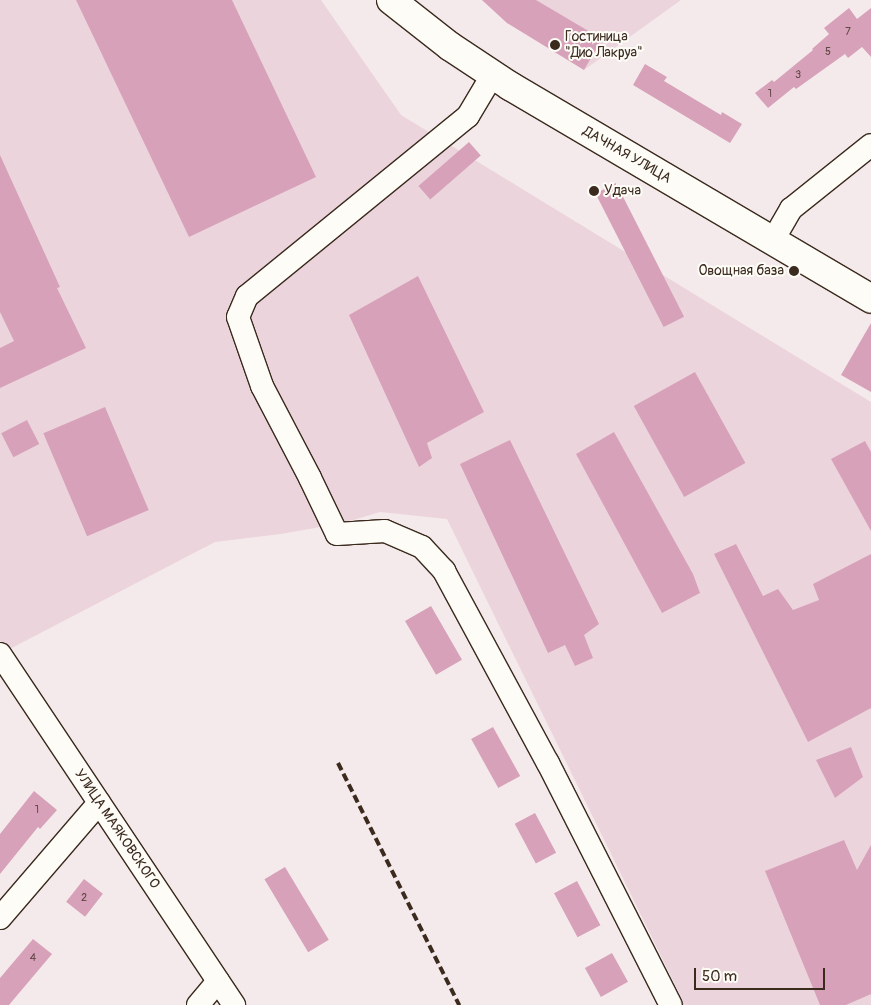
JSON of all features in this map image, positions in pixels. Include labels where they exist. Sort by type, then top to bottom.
[{"type":"main road","name":"ДАЧНАЯ УЛИЦА","points":[[391,0],[428,30],[497,68],[777,234],[871,298]]},
{"type":"main road","name":"ДАЧНАЯ УЛИЦА","points":[[416,0],[468,40],[497,68]]},
{"type":"main road","name":"ДАЧНАЯ УЛИЦА","points":[[777,234],[871,282]]},
{"type":"street","points":[[497,68],[468,116],[247,296],[238,317],[262,386],[337,534],[385,531],[422,547],[444,571],[548,763],[671,1005]]},
{"type":"street","points":[[777,234],[791,209],[871,144]]},
{"type":"street","name":"УЛИЦА МАЯКОВСКОГО","points":[[0,654],[234,1005]]},
{"type":"street","points":[[0,918],[99,803]]},
{"type":"street","points":[[198,1005],[218,981]]},
{"type":"shaded area","points":[[0,0],[321,0],[401,115],[871,402],[871,1005],[685,1005],[447,519],[380,512],[343,523],[281,534],[215,542],[6,651],[0,641]]},
{"type":"shaded area","points":[[482,0],[681,0],[584,70],[507,23]]},
{"type":"building","points":[[76,0],[232,0],[316,177],[189,237]]},
{"type":"building","points":[[482,0],[536,0],[602,39],[584,70],[507,23]]},
{"type":"building","points":[[849,8],[857,19],[871,8],[871,57],[862,47],[848,58],[845,54],[796,89],[794,87],[768,108],[755,93],[772,80],[774,82],[813,50],[829,34],[824,28]]},
{"type":"building","points":[[645,64],[667,77],[664,81],[721,115],[722,112],[742,124],[730,143],[633,85]]},
{"type":"building","points":[[469,142],[481,156],[430,200],[418,186]]},
{"type":"building","points":[[0,155],[60,287],[57,288],[86,348],[0,388],[0,348],[14,341],[0,312]]},
{"type":"building","points":[[616,183],[684,317],[664,327],[596,193]]},
{"type":"building","points":[[418,276],[484,412],[427,443],[432,458],[419,467],[349,315]]},
{"type":"building","points":[[871,323],[871,392],[841,375]]},
{"type":"building","points":[[695,372],[745,463],[684,497],[634,406]]},
{"type":"building","points":[[105,407],[149,510],[87,536],[43,433]]},
{"type":"building","points":[[27,420],[39,444],[13,457],[1,433]]},
{"type":"building","points":[[614,432],[693,574],[700,593],[662,613],[576,454]]},
{"type":"building","points":[[510,440],[599,624],[584,635],[593,658],[575,666],[565,645],[548,653],[460,464]]},
{"type":"building","points":[[865,441],[871,452],[871,531],[831,459]]},
{"type":"building","points":[[736,544],[763,596],[778,589],[793,610],[819,600],[813,584],[871,554],[871,708],[808,742],[714,554]]},
{"type":"building","points":[[431,606],[462,660],[436,675],[405,621]]},
{"type":"building","points":[[493,727],[520,776],[498,788],[471,739]]},
{"type":"building","points":[[851,747],[863,777],[835,798],[816,760]]},
{"type":"building","points":[[34,791],[57,810],[40,829],[38,827],[0,874],[0,834]]},
{"type":"building","points":[[535,813],[556,853],[536,864],[515,824]]},
{"type":"building","points":[[844,840],[857,870],[871,845],[871,994],[846,1005],[820,1005],[765,871]]},
{"type":"building","points":[[285,867],[329,940],[308,952],[264,879]]},
{"type":"building","points":[[84,879],[103,894],[85,917],[66,902]]},
{"type":"building","points":[[577,881],[600,925],[578,937],[554,893]]},
{"type":"building","points":[[33,939],[52,954],[9,1005],[0,1005],[0,978]]},
{"type":"building","points":[[612,953],[628,982],[601,997],[585,968]]},
{"type":"railway","points":[[338,763],[459,1005]]},
{"type":"place","name":"Гостиница \"Дио Лакруа\"","points":[[555,45]]},
{"type":"place","name":"Удача","points":[[594,191]]},
{"type":"place","name":"Овощная база","points":[[794,271]]}]
